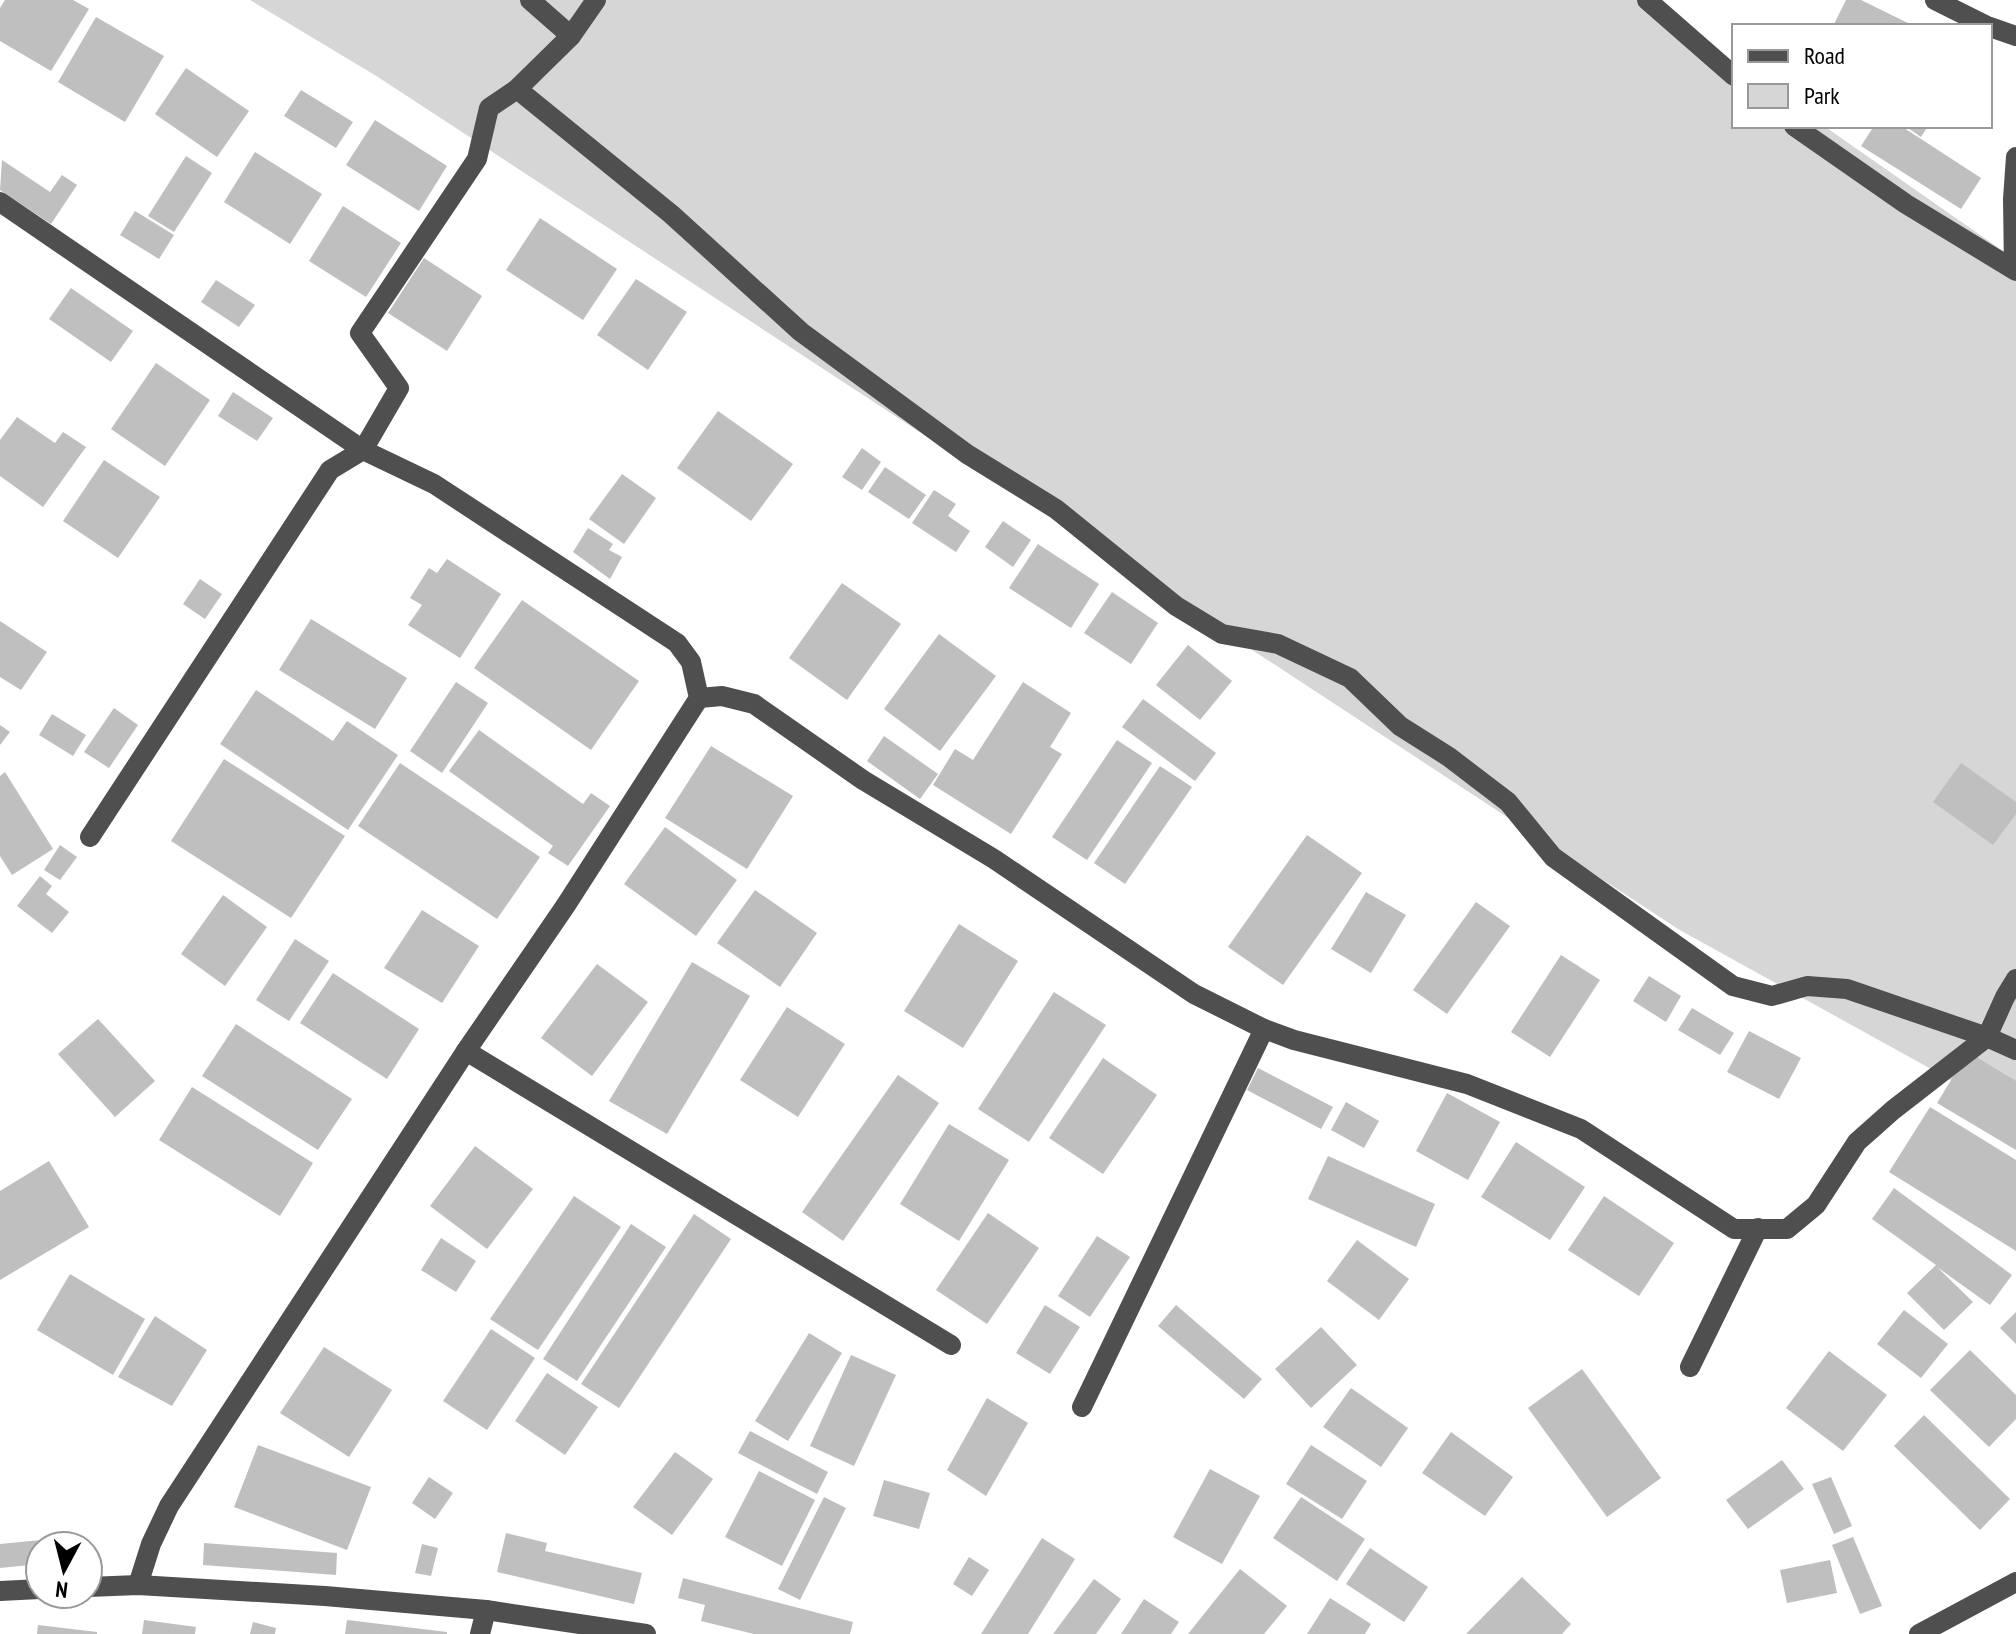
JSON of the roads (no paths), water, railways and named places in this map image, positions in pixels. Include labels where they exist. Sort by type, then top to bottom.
[{"type":"street","points":[[530,0],[571,36]]},
{"type":"street","points":[[90,837],[330,470],[363,450],[399,388],[360,333],[477,159],[489,108],[517,89],[571,36],[596,0]]},
{"type":"street","points":[[1647,0],[1732,74]]},
{"type":"street","points":[[1935,0],[1982,24]]},
{"type":"street","points":[[1992,28],[2016,36]]},
{"type":"street","points":[[517,89],[671,214],[801,332],[967,454],[1056,509],[1176,606],[1222,634],[1278,644],[1350,678],[1400,726],[1449,757],[1508,802],[1553,857],[1733,986],[1772,996],[1807,986],[1847,989],[2016,1050]]},
{"type":"street","points":[[1797,128],[1906,204],[2015,270]]},
{"type":"street","points":[[2015,270],[2013,199],[2016,157]]},
{"type":"street","points":[[0,202],[363,450],[434,484],[677,643],[691,662],[699,698],[169,1506],[151,1544],[138,1585]]},
{"type":"street","points":[[699,698],[722,696],[754,704],[863,780],[994,859],[1194,994],[1264,1029],[1294,1040],[1467,1084],[1581,1129],[1734,1229],[1787,1229],[1816,1205],[1857,1142],[1987,1037],[2016,979]]},
{"type":"street","points":[[1082,1407],[1264,1029]]},
{"type":"street","points":[[466,1051],[951,1345]]},
{"type":"street","points":[[1690,1367],[1758,1228]]},
{"type":"street","points":[[1919,1634],[2016,1582]]},
{"type":"street","points":[[104,1586],[138,1585],[325,1596],[486,1610],[646,1634]]},
{"type":"street","points":[[0,1591],[24,1590]]},
{"type":"street","points":[[480,1634],[486,1610]]}]
